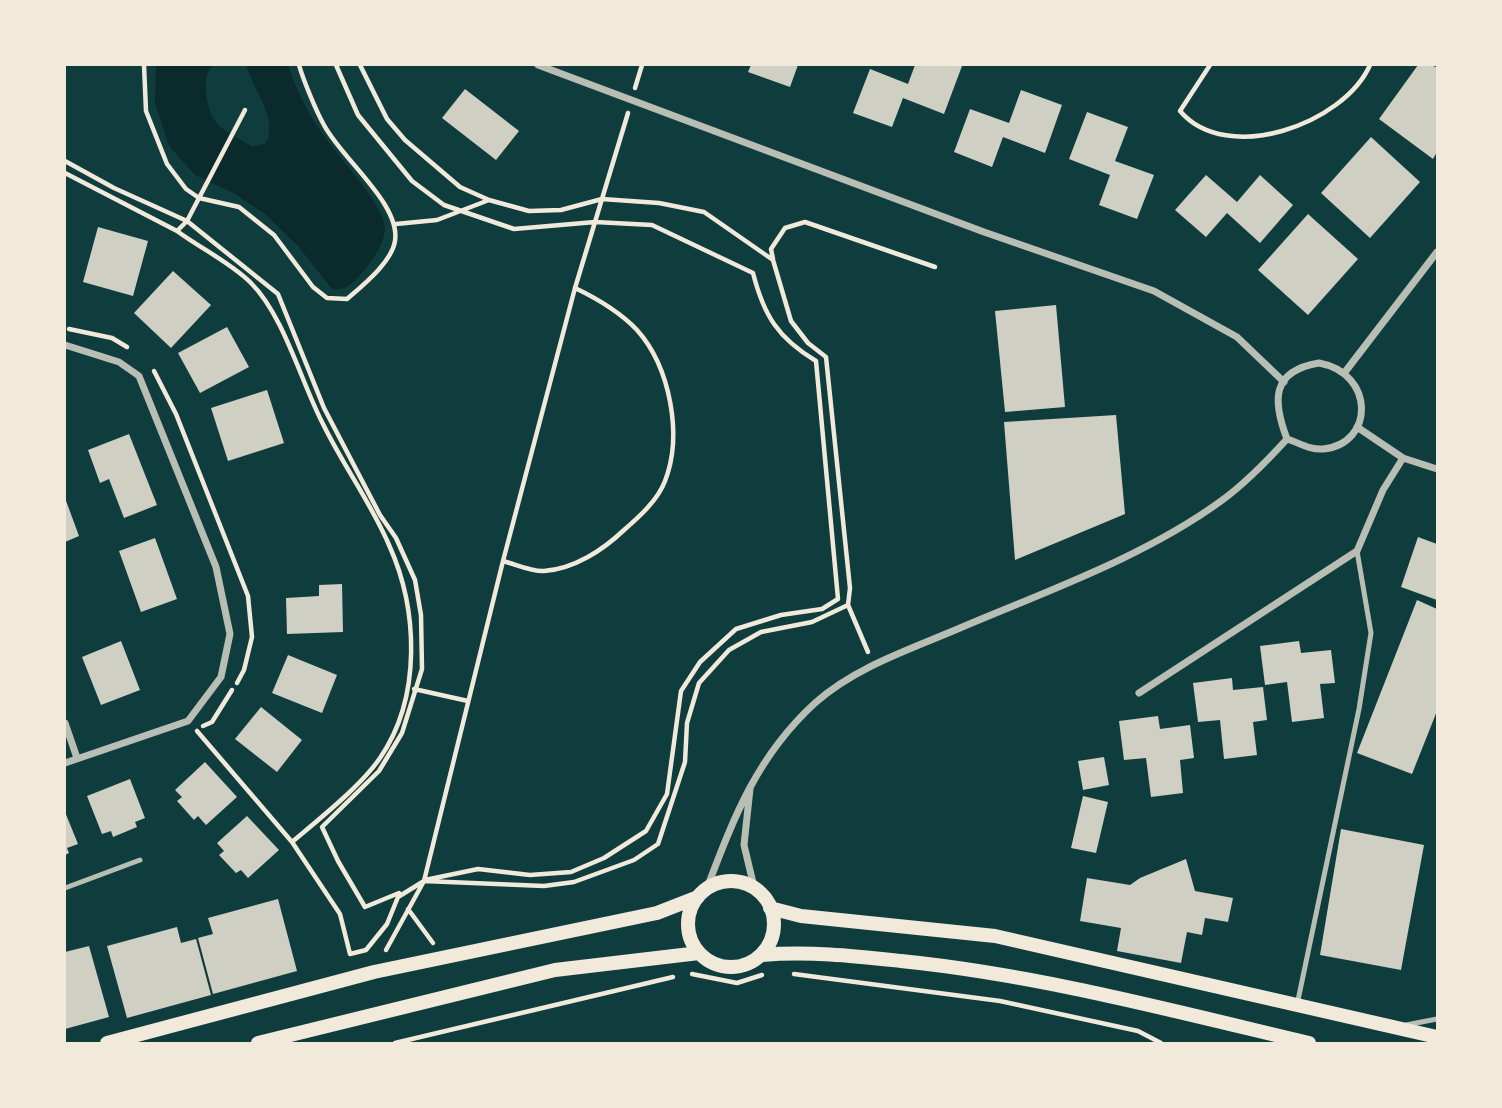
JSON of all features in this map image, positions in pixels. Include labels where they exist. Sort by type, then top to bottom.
[{"type":"main road","points":[[107,1043],[374,972],[657,913],[703,893],[736,881],[754,887],[773,915],[773,935],[762,955],[752,962],[730,968],[708,961],[699,953],[692,944],[688,921],[691,907],[703,893]]},
{"type":"main road","points":[[770,908],[801,916],[995,936],[1437,1037]]},
{"type":"main road","points":[[762,955],[803,952],[957,967],[1102,994],[1309,1043]]},
{"type":"main road","points":[[258,1043],[555,970],[699,953]]},
{"type":"street","points":[[538,65],[984,232],[1154,291],[1237,337],[1284,382]]},
{"type":"street","points":[[1345,372],[1437,252]]},
{"type":"street","points":[[65,345],[120,362],[139,376],[216,567],[230,634],[221,677],[188,721],[65,763]]},
{"type":"street","points":[[1319,363],[1345,372],[1359,392],[1362,404],[1357,427],[1348,438],[1326,449],[1314,449],[1287,439],[1276,405],[1284,382],[1306,365],[1319,363]]},
{"type":"street","points":[[1357,427],[1403,458],[1437,468]]},
{"type":"street","points":[[703,893],[737,807],[751,781],[773,749],[815,703],[873,665],[1011,607],[1169,533],[1221,501],[1262,467],[1287,439]]},
{"type":"street","points":[[1139,692],[1357,551],[1382,490],[1403,458]]},
{"type":"street","points":[[65,723],[77,758]]},
{"type":"street","points":[[751,781],[743,831],[747,863],[754,887]]},
{"type":"lane","points":[[1297,1005],[1359,709],[1371,633],[1357,551]]},
{"type":"lane","points":[[65,888],[140,860]]},
{"type":"lane","points":[[1393,1028],[1437,1019]]},
{"type":"path","points":[[144,65],[146,111],[167,164],[186,189],[199,198],[239,207],[274,234],[313,287],[327,298],[347,299],[395,244],[396,224],[385,205],[324,125],[299,65]]},
{"type":"path","points":[[188,721],[292,842],[340,914],[350,954],[366,950],[387,924],[398,897],[429,877],[478,869],[530,875],[571,872],[604,858],[646,831],[667,794],[681,691],[700,662],[736,629],[781,615],[822,609],[838,599],[816,361],[780,335],[769,317],[753,273],[652,225],[595,222],[514,229],[444,205],[412,181],[358,115],[336,65]]},
{"type":"path","points":[[360,65],[387,119],[405,140],[460,187],[489,200],[540,211],[561,211],[602,199],[659,203],[704,212],[774,260]]},
{"type":"path","points":[[374,972],[424,881],[503,561],[575,288],[642,65]]},
{"type":"path","points":[[1210,65],[1180,111],[1189,122],[1211,131],[1239,136],[1280,134],[1309,121],[1344,99],[1365,77],[1370,65]]},
{"type":"path","points":[[177,231],[187,221],[246,110]]},
{"type":"path","points":[[65,161],[114,188],[187,221],[278,294],[324,408],[380,514],[396,538],[415,580],[421,615],[422,669],[402,733],[379,771],[322,827],[365,907],[424,881],[544,886],[573,882],[634,860],[658,844],[685,762],[687,723],[699,683],[729,650],[761,632],[812,622],[848,604]]},
{"type":"path","points":[[65,173],[177,231],[251,283],[274,317],[323,425],[389,543],[406,586],[411,635],[409,688],[398,722],[380,759],[292,842]]},
{"type":"path","points":[[396,224],[437,220],[489,200]]},
{"type":"path","points":[[873,665],[848,604],[850,588],[826,357],[808,343],[791,321],[771,249],[785,228],[805,222],[935,267]]},
{"type":"path","points":[[503,561],[543,571],[580,561],[613,540],[643,513],[665,483],[673,442],[670,400],[658,363],[638,331],[610,306],[575,288]]},
{"type":"path","points":[[65,328],[112,338],[136,353]]},
{"type":"path","points":[[151,368],[158,376],[176,414],[248,596],[252,637],[244,670],[212,722],[184,735]]},
{"type":"path","points":[[409,688],[468,701]]},
{"type":"path","points":[[408,909],[443,957]]},
{"type":"path","points":[[789,973],[1000,1001],[1138,1031],[1161,1043]]},
{"type":"path","points":[[395,1043],[646,982],[693,974],[737,983],[765,974]]},
{"type":"water","points":[[156,65],[213,65],[207,74],[206,84],[211,113],[220,127],[253,147],[266,143],[269,124],[264,104],[246,65],[288,65],[298,91],[316,124],[369,194],[383,220],[385,230],[381,245],[355,280],[343,288],[332,289],[298,246],[266,215],[234,193],[195,175],[169,146],[155,103]]},
{"type":"building","points":[[751,65],[798,65],[790,87],[748,72]]},
{"type":"building","points":[[915,65],[962,66],[944,114],[903,98],[892,127],[853,113],[870,69],[908,84]]},
{"type":"building","points":[[1418,65],[1432,65],[1437,68],[1437,152],[1433,159],[1379,119]]},
{"type":"building","points":[[465,89],[519,131],[496,160],[442,118]]},
{"type":"building","points":[[1021,90],[1062,105],[1045,153],[1003,137],[992,167],[954,152],[970,109],[1009,123]]},
{"type":"building","points":[[1087,112],[1128,127],[1115,161],[1154,175],[1137,219],[1099,205],[1110,175],[1069,159]]},
{"type":"building","points":[[1371,137],[1420,182],[1370,238],[1321,193]]},
{"type":"building","points":[[1206,175],[1237,202],[1260,175],[1293,205],[1260,243],[1227,213],[1206,237],[1175,210]]},
{"type":"building","points":[[1308,214],[1358,259],[1308,315],[1258,270]]},
{"type":"building","points":[[98,227],[148,241],[133,296],[83,282]]},
{"type":"building","points":[[173,271],[211,305],[171,348],[134,313]]},
{"type":"building","points":[[1056,305],[1065,407],[1005,412],[995,311]]},
{"type":"building","points":[[227,327],[249,367],[200,393],[178,353]]},
{"type":"building","points":[[267,390],[284,443],[228,461],[211,408]]},
{"type":"building","points":[[1116,415],[1125,514],[1015,560],[1004,422]]},
{"type":"building","points":[[129,434],[157,505],[124,518],[109,479],[100,483],[88,450]]},
{"type":"building","points":[[65,498],[79,536],[65,542]]},
{"type":"building","points":[[1418,537],[1437,544],[1437,600],[1401,587]]},
{"type":"building","points":[[155,538],[177,599],[141,612],[119,551]]},
{"type":"building","points":[[342,584],[343,632],[287,634],[286,598],[319,596],[319,585]]},
{"type":"building","points":[[1417,600],[1437,609],[1437,711],[1412,774],[1357,753]]},
{"type":"building","points":[[121,641],[140,690],[101,705],[82,657]]},
{"type":"building","points":[[1299,641],[1301,653],[1331,650],[1335,683],[1320,684],[1324,718],[1292,722],[1287,682],[1265,685],[1260,646]]},
{"type":"building","points":[[288,655],[337,675],[322,713],[272,693]]},
{"type":"building","points":[[1232,678],[1233,690],[1263,687],[1267,720],[1253,722],[1257,755],[1224,759],[1220,720],[1198,722],[1193,683]]},
{"type":"building","points":[[261,707],[302,740],[277,772],[235,739]]},
{"type":"building","points":[[1158,716],[1160,729],[1190,725],[1194,758],[1180,760],[1183,793],[1151,797],[1146,758],[1124,760],[1119,721]]},
{"type":"building","points":[[1104,757],[1109,785],[1083,790],[1078,761]]},
{"type":"building","points":[[205,762],[237,797],[206,825],[198,816],[194,820],[177,801],[182,797],[175,790]]},
{"type":"building","points":[[130,779],[145,818],[135,822],[137,827],[113,837],[111,831],[102,834],[87,796]]},
{"type":"building","points":[[1083,796],[1108,802],[1096,853],[1071,848]]},
{"type":"building","points":[[65,812],[78,844],[67,848],[69,853],[65,855]]},
{"type":"building","points":[[247,816],[279,850],[248,878],[241,870],[236,873],[219,855],[224,851],[217,843]]},
{"type":"building","points":[[1341,829],[1424,845],[1401,970],[1320,955]]},
{"type":"building","points":[[1186,859],[1195,891],[1233,898],[1228,922],[1205,918],[1202,935],[1187,932],[1181,963],[1117,951],[1121,928],[1080,921],[1087,878],[1130,885],[1140,878]]},
{"type":"building","points":[[278,899],[297,971],[213,994],[198,938],[213,934],[208,918]]},
{"type":"building","points":[[177,927],[181,943],[196,939],[211,995],[127,1018],[107,946]]},
{"type":"building","points":[[89,946],[109,1017],[65,1029],[65,952]]}]
